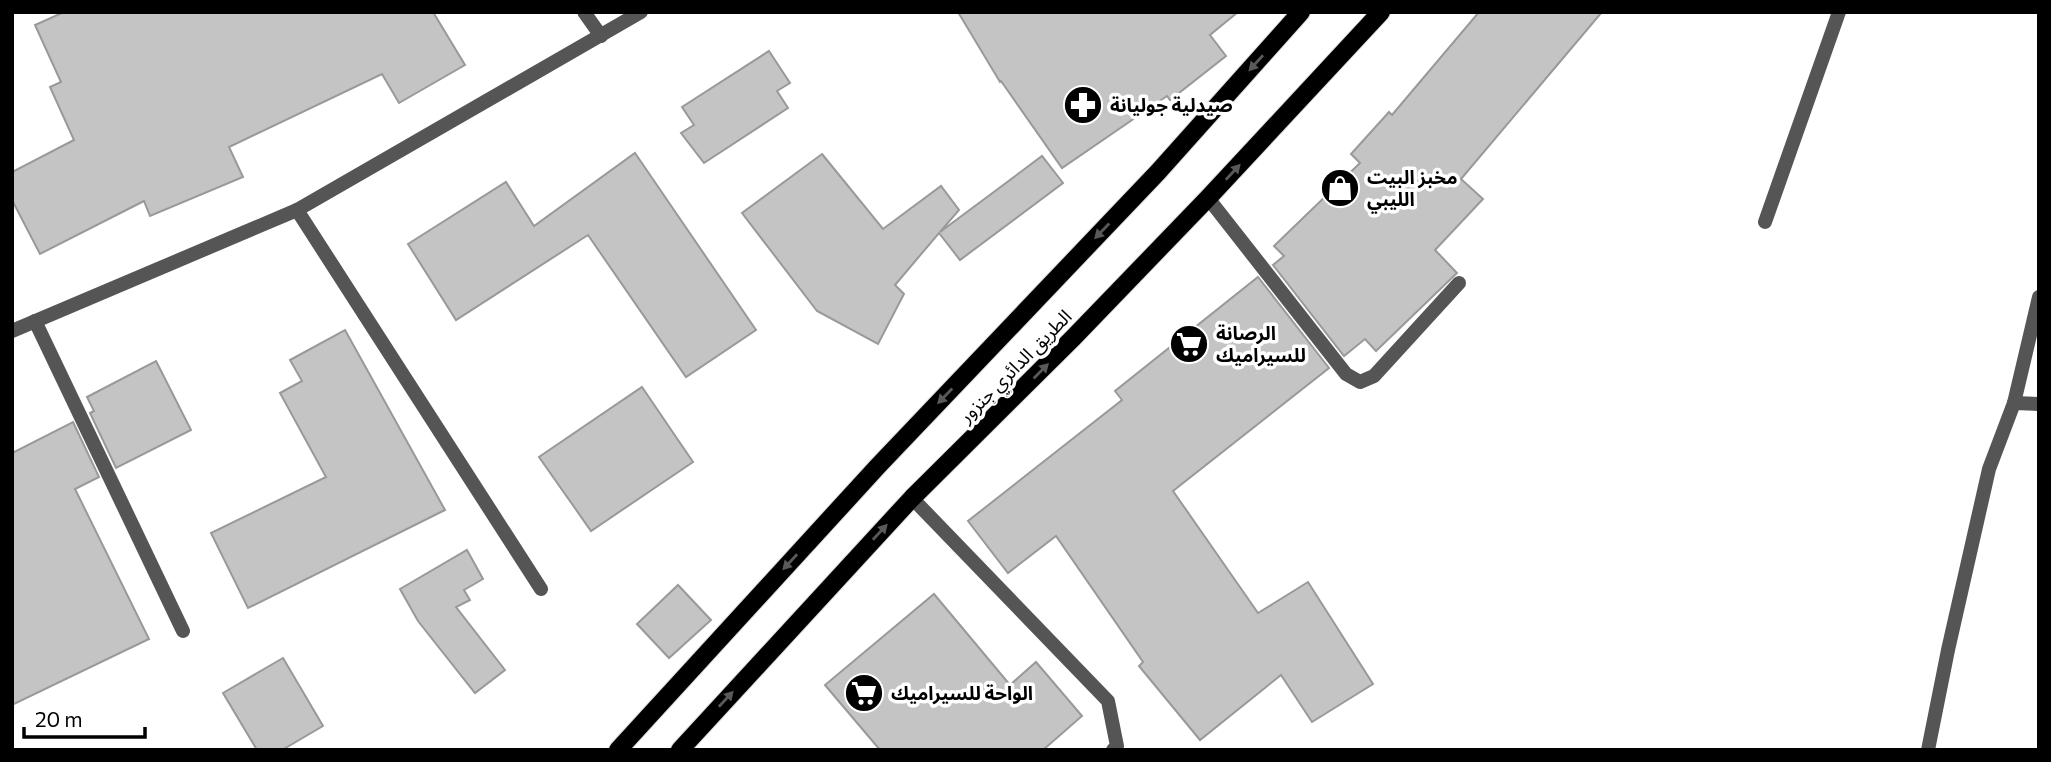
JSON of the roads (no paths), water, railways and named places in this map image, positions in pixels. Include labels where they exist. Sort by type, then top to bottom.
[{"type":"main road","name":"الطريق الدائري جنزور","points":[[618,750],[878,466],[1158,172],[1301,12]]},
{"type":"main road","name":"الطريق الدائري جنزور","points":[[680,750],[912,498],[1073,338],[1381,12]]},
{"type":"street","points":[[584,12],[601,36]]},
{"type":"street","points":[[12,331],[297,210],[641,12]]},
{"type":"street","points":[[1765,222],[1839,12]]},
{"type":"street","points":[[1208,198],[1346,374],[1360,382],[1374,376],[1459,283]]},
{"type":"street","points":[[297,210],[541,589]]},
{"type":"street","points":[[1928,750],[1989,469],[2014,403],[2039,297]]},
{"type":"street","points":[[35,321],[183,631]]},
{"type":"street","points":[[2014,403],[2039,404]]},
{"type":"street","points":[[912,498],[1108,701],[1117,746],[1114,750]]},
{"type":"place","name":"صيدلية جوليانة","points":[[1083,105]]},
{"type":"place","name":"مخبز البيت الليبي","points":[[1340,188]]},
{"type":"place","name":"الرصانة للسيراميك","points":[[1189,344]]},
{"type":"place","name":"الواحة للسيراميك","points":[[864,693]]}]
